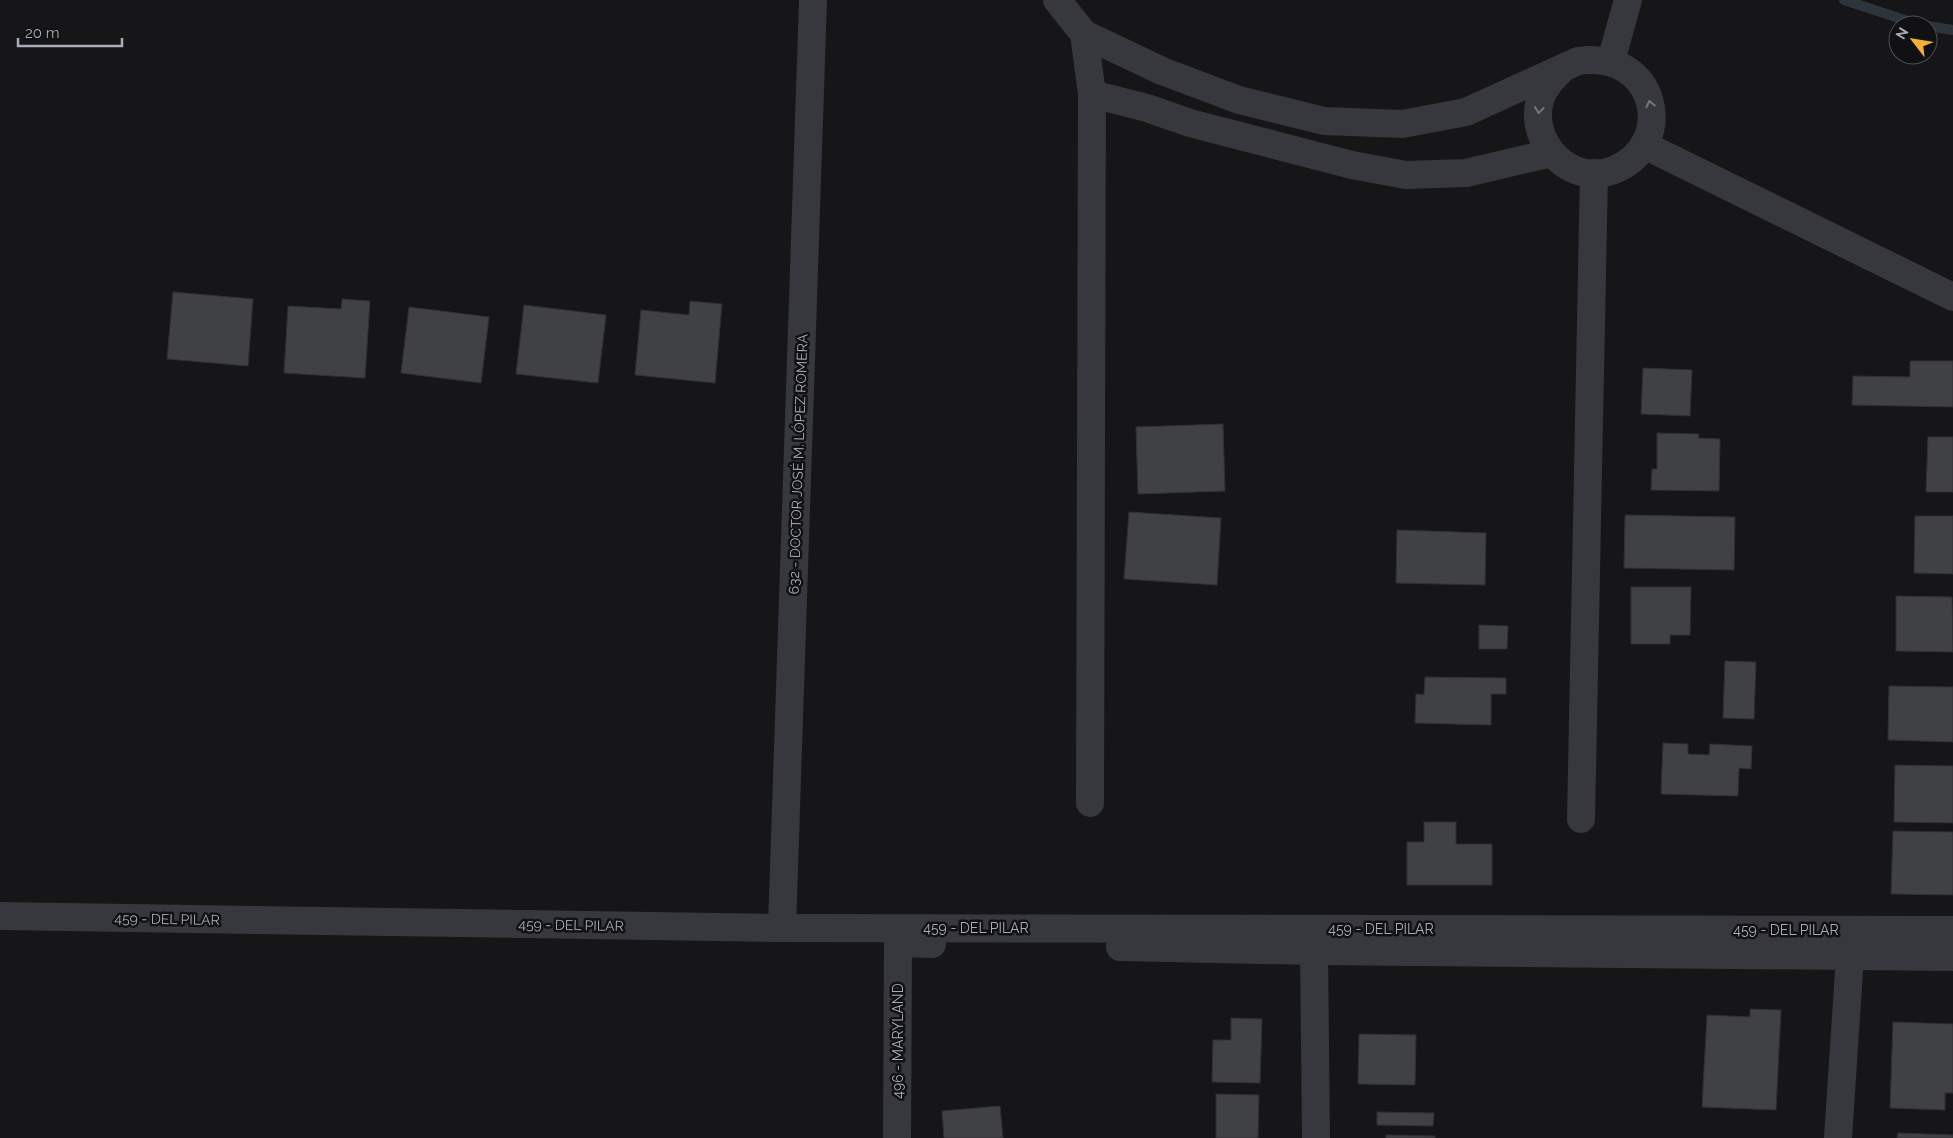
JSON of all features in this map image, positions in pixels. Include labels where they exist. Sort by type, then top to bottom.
[{"type":"street","name":"632 - DOCTOR JOSÉ M. LÓPEZ ROMERA","points":[[782,928],[813,0]]},
{"type":"street","points":[[1611,62],[1628,0]]},
{"type":"street","points":[[1057,2],[1084,34],[1162,72],[1239,100],[1324,121],[1402,124],[1466,112],[1578,61],[1594,59],[1611,62],[1626,68],[1639,80],[1648,95],[1652,112],[1650,129],[1644,146],[1631,160],[1614,170],[1594,173],[1577,171],[1563,164],[1551,153],[1541,136],[1537,118],[1540,99],[1548,82],[1562,69]]},
{"type":"street","points":[[1084,34],[1092,94],[1090,803]]},
{"type":"street","points":[[1092,94],[1147,108],[1190,123],[1352,165],[1406,175],[1466,173],[1551,153]]},
{"type":"street","points":[[1644,146],[1953,297]]},
{"type":"street","points":[[1581,819],[1594,173]]},
{"type":"street","name":"459 - DEL PILAR","points":[[0,916],[782,928],[1953,930]]},
{"type":"street","name":"496 - MARYLAND","points":[[897,1138],[898,943],[1314,951]]},
{"type":"street","points":[[1316,1138],[1314,951],[1953,957]]},
{"type":"street","points":[[1838,1138],[1850,956]]},
{"type":"building","points":[[173,292],[253,299],[248,366],[167,359]]},
{"type":"building","points":[[342,299],[370,301],[365,378],[284,373],[288,306],[341,309]]},
{"type":"building","points":[[690,301],[722,304],[715,383],[635,375],[641,310],[689,315]]},
{"type":"building","points":[[524,305],[606,315],[598,383],[516,374]]},
{"type":"building","points":[[409,307],[489,317],[481,383],[401,373]]},
{"type":"building","points":[[1910,361],[1953,361],[1953,407],[1852,405],[1853,376],[1910,377]]},
{"type":"building","points":[[1643,368],[1692,370],[1690,416],[1641,414]]},
{"type":"building","points":[[1223,424],[1225,491],[1138,494],[1136,427]]},
{"type":"building","points":[[1657,433],[1699,434],[1698,438],[1720,439],[1719,491],[1651,490],[1652,469],[1657,469]]},
{"type":"building","points":[[1928,437],[1953,437],[1953,492],[1926,492]]},
{"type":"building","points":[[1129,512],[1221,518],[1217,585],[1124,579]]},
{"type":"building","points":[[1625,515],[1735,517],[1734,570],[1624,568]]},
{"type":"building","points":[[1915,516],[1953,516],[1953,574],[1914,573]]},
{"type":"building","points":[[1397,530],[1486,533],[1485,585],[1396,583]]},
{"type":"building","points":[[1631,587],[1691,587],[1690,635],[1670,635],[1670,644],[1631,644]]},
{"type":"building","points":[[1896,596],[1952,597],[1953,652],[1896,651]]},
{"type":"building","points":[[1479,625],[1508,626],[1507,649],[1479,649]]},
{"type":"building","points":[[1725,661],[1756,662],[1754,719],[1723,718]]},
{"type":"building","points":[[1425,677],[1506,678],[1506,694],[1491,694],[1491,725],[1415,723],[1416,694],[1424,695]]},
{"type":"building","points":[[1889,686],[1953,687],[1953,742],[1888,740]]},
{"type":"building","points":[[1663,743],[1688,744],[1688,754],[1709,755],[1710,744],[1752,746],[1751,769],[1739,768],[1738,796],[1661,794]]},
{"type":"building","points":[[1895,765],[1953,766],[1953,823],[1894,822]]},
{"type":"building","points":[[1424,822],[1456,822],[1456,844],[1492,844],[1492,885],[1407,885],[1407,842],[1424,842]]},
{"type":"building","points":[[1893,831],[1953,832],[1953,895],[1891,894]]},
{"type":"building","points":[[1750,1009],[1781,1010],[1776,1110],[1702,1107],[1707,1015],[1750,1017]]},
{"type":"building","points":[[1231,1018],[1262,1019],[1260,1083],[1212,1082],[1213,1040],[1231,1040]]},
{"type":"building","points":[[1893,1022],[1953,1024],[1953,1093],[1945,1093],[1945,1110],[1890,1108]]},
{"type":"building","points":[[1359,1034],[1416,1035],[1415,1085],[1358,1084]]},
{"type":"building","points":[[1216,1094],[1259,1095],[1258,1138],[1216,1138]]},
{"type":"building","points":[[1000,1106],[1003,1138],[944,1138],[942,1111]]},
{"type":"building","points":[[1377,1112],[1434,1113],[1433,1126],[1377,1125]]},
{"type":"building","points":[[1898,1133],[1953,1135],[1953,1138],[1897,1138]]},
{"type":"building","points":[[1386,1135],[1435,1136],[1435,1138],[1386,1138]]},
{"type":"waterway","points":[[1844,0],[1890,15]]},
{"type":"waterway","points":[[1938,28],[1953,30]]}]
